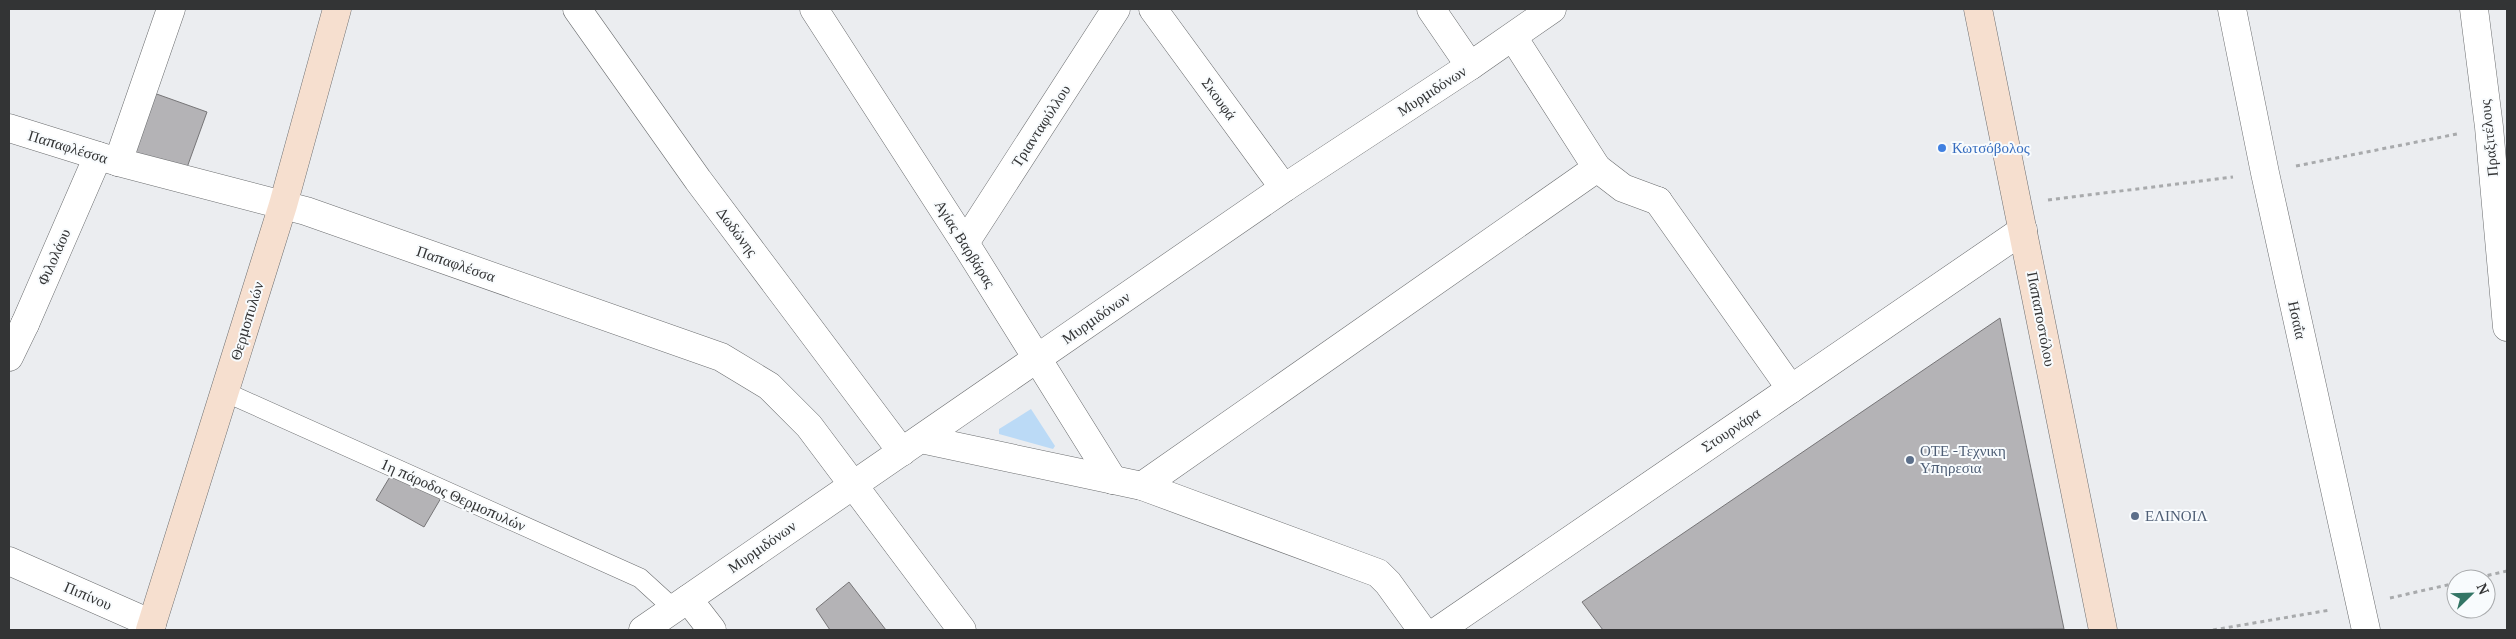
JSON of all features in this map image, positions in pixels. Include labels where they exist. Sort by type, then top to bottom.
[{"type":"main road","name":"Θερμοπυλών","points":[[156,628],[225,392],[283,205],[337,9]]},
{"type":"main road","name":"Παπαποστόλου","points":[[1978,9],[2103,630]]},
{"type":"street","name":"Φιλολάου","points":[[9,356],[108,159],[171,9]]},
{"type":"street","name":"Δωδώνης","points":[[577,9],[698,180],[911,445]]},
{"type":"street","name":"Αγίας Βαρβάρας","points":[[814,9],[965,243],[1113,480]]},
{"type":"street","name":"Τριανταφύλλου","points":[[965,243],[1116,9]]},
{"type":"street","name":"Σκουφά","points":[[1153,9],[1284,188]]},
{"type":"street","points":[[1431,9],[1470,66]]},
{"type":"street","name":"Μυρμιδόνων","points":[[643,630],[1284,188],[1470,66],[1552,9]]},
{"type":"street","name":"Ησαΐα","points":[[2232,9],[2265,173],[2366,630]]},
{"type":"street","name":"Πραξιτέλους","points":[[2474,9],[2489,127],[2507,327]]},
{"type":"street","points":[[1512,37],[1597,168],[1623,188],[1658,201],[1791,389]]},
{"type":"street","name":"Παπαφλέσσα","points":[[9,128],[108,159],[283,205],[721,357],[769,386],[809,426],[854,485]]},
{"type":"street","points":[[1142,486],[1597,168]]},
{"type":"street","name":"Στουρνάρα","points":[[1439,630],[2023,230]]},
{"type":"street","points":[[911,445],[1142,486],[1378,573],[1388,583],[1422,630]]},
{"type":"street","points":[[854,485],[962,630]]},
{"type":"street","name":"Πιπίνου","points":[[9,561],[156,628]]},
{"type":"street","points":[[681,604],[712,630]]},
{"type":"lane","name":"1η πάροδος Θερμοπυλών","points":[[225,392],[640,578],[681,604]]},
{"type":"shaded area","points":[[1031,409],[1055,446],[1053,449],[999,434],[999,429]]},
{"type":"building","points":[[151,92],[207,112],[185,173],[130,154]]},
{"type":"building","name":"ΟΤΕ -Τεχνικη Υπηρεσια","points":[[2000,318],[2064,629],[1603,630],[1582,602]]},
{"type":"building","points":[[394,470],[441,498],[424,527],[376,500]]},
{"type":"building","points":[[849,582],[886,630],[830,630],[816,609]]},
{"type":"place","name":"Κωτσόβολος","points":[[1942,148]]},
{"type":"place","name":"ΟΤΕ -Τεχνικη Υπηρεσια","points":[[1910,460]]},
{"type":"place","name":"ΕΛΙΝΟΙΛ","points":[[2135,516]]}]
